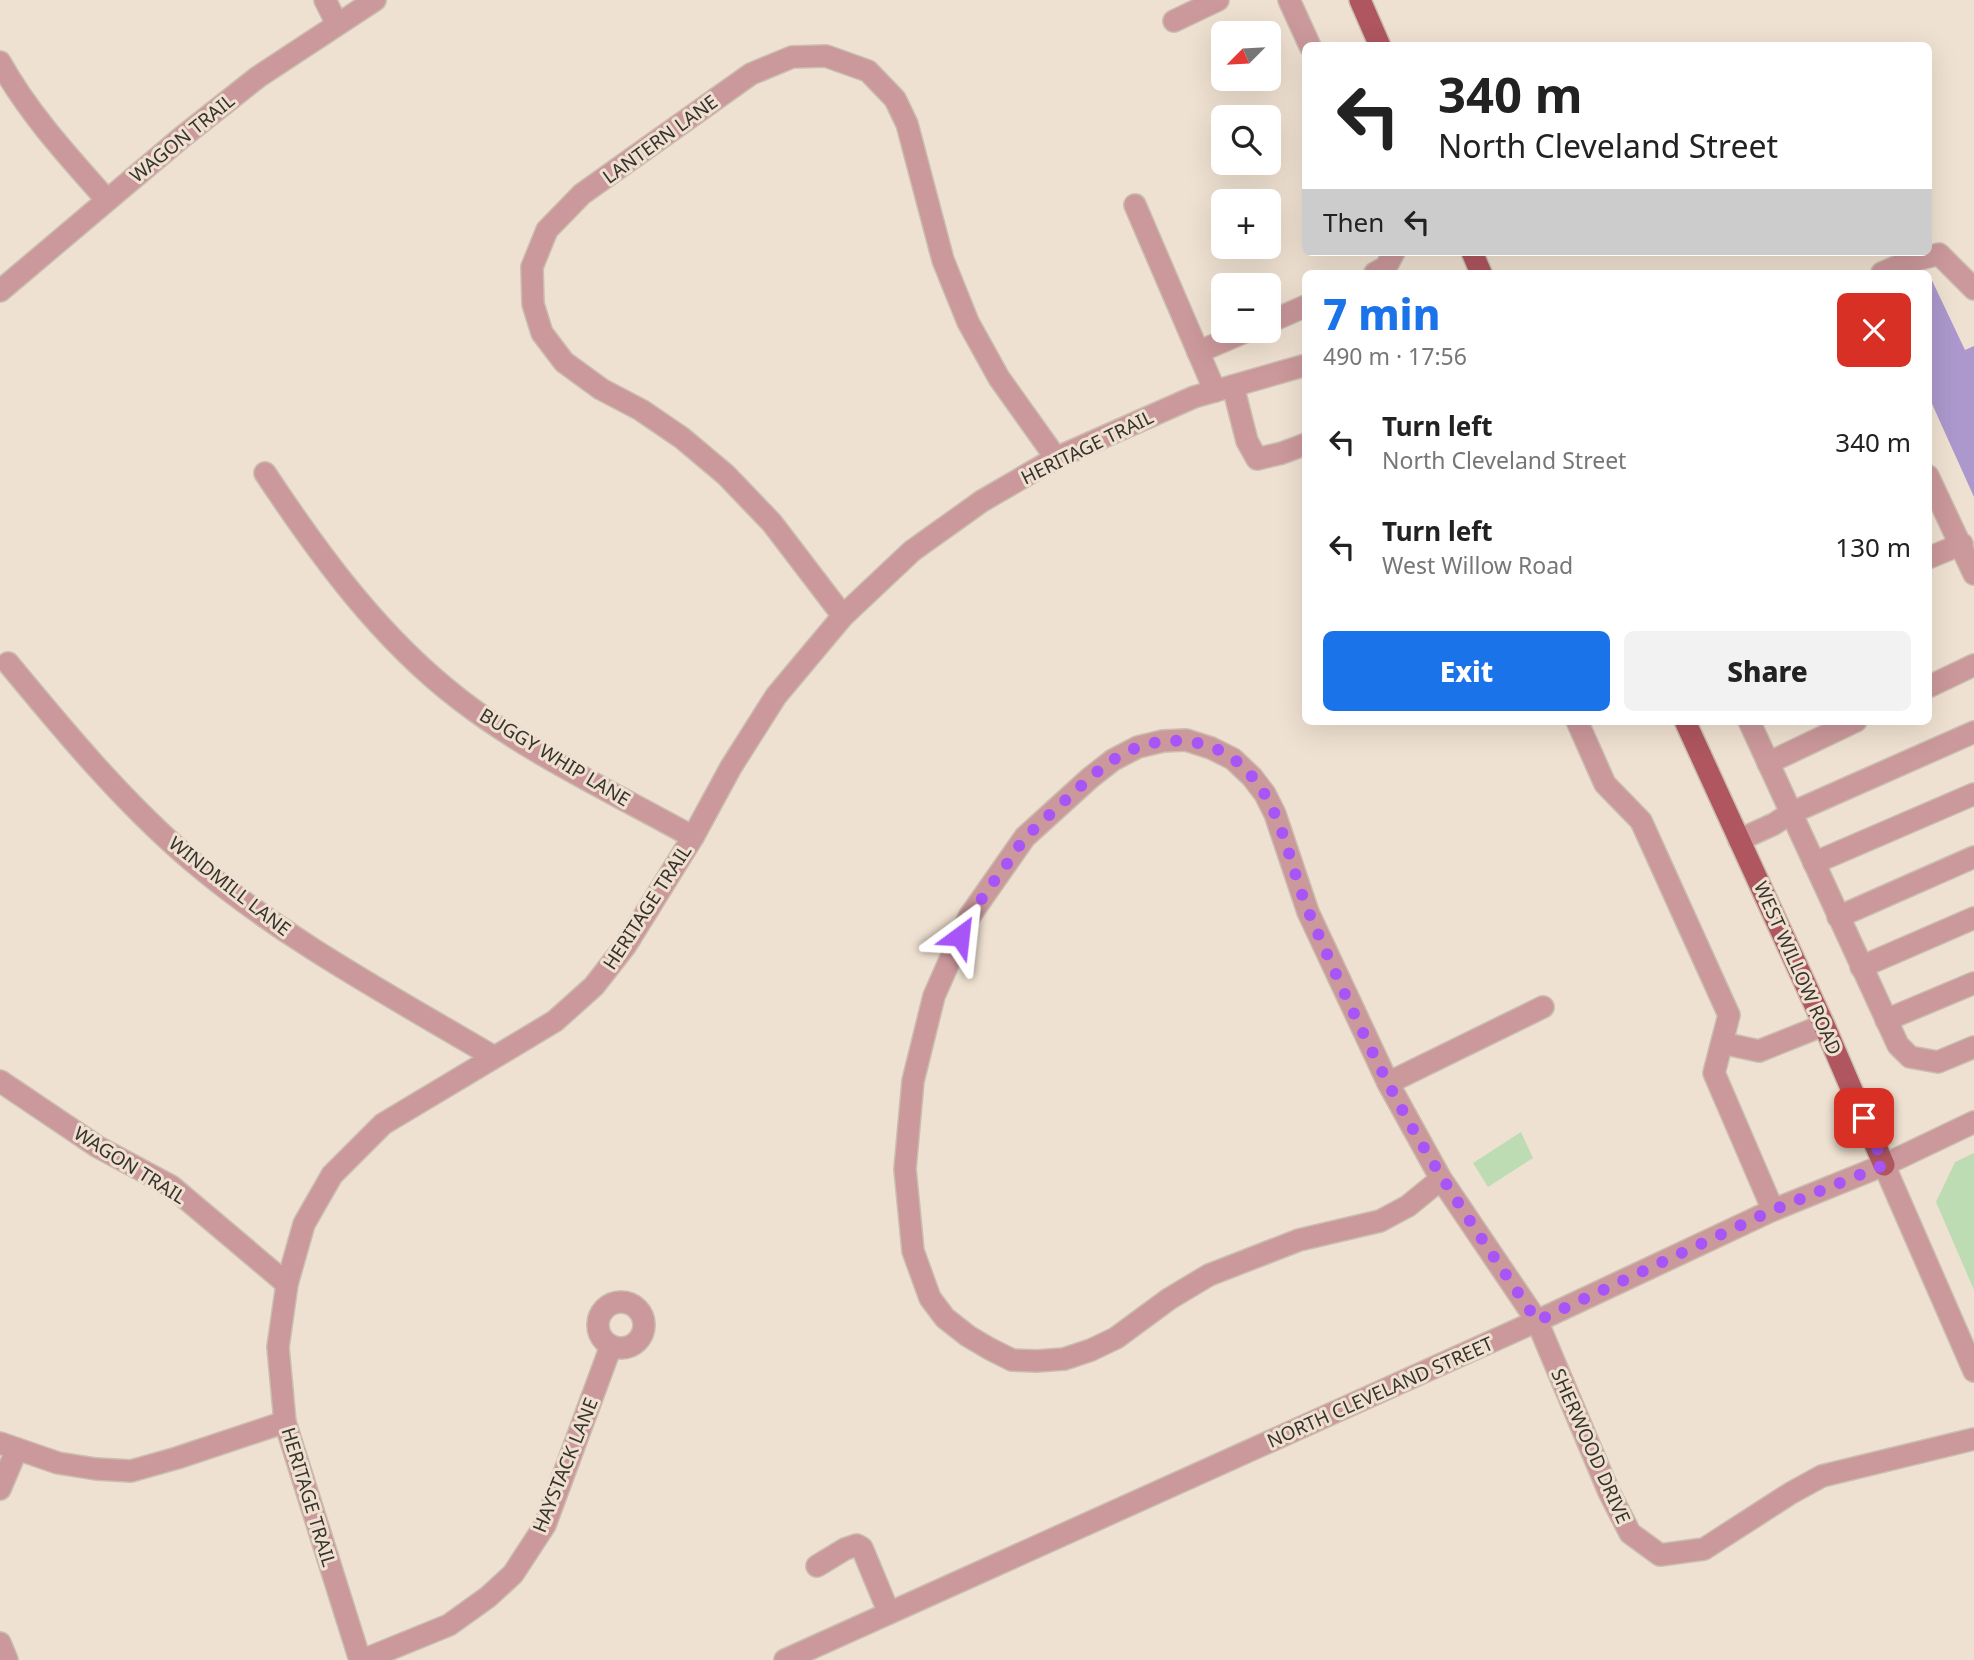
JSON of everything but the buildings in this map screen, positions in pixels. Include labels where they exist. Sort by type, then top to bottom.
[{"type":"main road","points":[[1360,0],[1378,42]]},
{"type":"main road","name":"WEST WILLOW ROAD","points":[[1687,725],[1824,1025],[1884,1165]]},
{"type":"street","points":[[325,0],[337,24]]},
{"type":"street","name":"WAGON TRAIL","points":[[0,291],[258,77],[375,0]]},
{"type":"street","points":[[1174,21],[1218,0]]},
{"type":"street","points":[[1289,0],[1308,42]]},
{"type":"street","name":"LANTERN LANE","points":[[843,616],[772,523],[726,475],[682,438],[641,410],[601,389],[564,362],[542,333],[533,304],[532,267],[547,230],[582,194],[751,74],[792,57],[827,56],[868,71],[895,99],[907,124],[943,260],[968,323],[999,378],[1056,457]]},
{"type":"street","points":[[0,62],[18,94],[48,133],[107,200]]},
{"type":"street","points":[[1135,205],[1198,352],[1224,389],[1256,458],[1302,446]]},
{"type":"street","points":[[1932,256],[1939,254],[1974,289]]},
{"type":"street","points":[[1380,270],[1386,267],[1392,256]]},
{"type":"street","points":[[1889,270],[1931,256]]},
{"type":"street","points":[[1281,317],[1302,308]]},
{"type":"street","points":[[1198,352],[1219,343]]},
{"type":"street","name":"HERITAGE TRAIL","points":[[362,1660],[285,1422],[278,1347],[287,1284],[304,1224],[332,1175],[383,1124],[555,1020],[594,986],[626,945],[776,696],[843,616],[912,551],[982,501],[1056,457],[1194,397],[1302,366]]},
{"type":"street","name":"BUGGY WHIP LANE","points":[[265,473],[337,577],[405,651],[457,698],[508,734],[693,837]]},
{"type":"street","points":[[1932,491],[1962,544],[1974,574]]},
{"type":"street","points":[[1932,556],[1962,544]]},
{"type":"street","name":"WINDMILL LANE","points":[[8,663],[78,747],[133,806],[191,860],[258,913],[313,949],[494,1057]]},
{"type":"street","points":[[1932,685],[1974,665]]},
{"type":"street","points":[[1579,725],[1605,784],[1641,821],[1729,1015],[1714,1073],[1773,1210]]},
{"type":"street","points":[[1751,725],[1898,1045],[1910,1057],[1938,1062],[1974,1047]]},
{"type":"street","points":[[1768,763],[1848,725]]},
{"type":"street","points":[[1740,840],[1791,813],[1974,732]]},
{"type":"street","name":"SHERWOOD DRIVE","points":[[1441,1179],[1408,1206],[1380,1221],[1299,1240],[1209,1275],[1169,1299],[1116,1338],[1091,1350],[1064,1359],[1012,1360],[968,1336],[945,1318],[930,1298],[913,1251],[905,1169],[913,1081],[933,996],[969,917],[1026,837],[1090,778],[1113,760],[1138,747],[1163,741],[1186,740],[1211,748],[1233,759],[1259,786],[1275,814],[1308,912],[1388,1083],[1441,1179],[1537,1321],[1609,1492],[1630,1533],[1660,1555],[1704,1549],[1822,1476],[1974,1439]]},
{"type":"street","points":[[1814,863],[1974,794]]},
{"type":"street","points":[[1839,917],[1974,857]]},
{"type":"street","points":[[1861,967],[1974,918]]},
{"type":"street","points":[[1886,1020],[1974,983]]},
{"type":"street","points":[[1388,1083],[1543,1007]]},
{"type":"street","points":[[1722,1044],[1759,1051],[1824,1025]]},
{"type":"street","name":"WAGON TRAIL","points":[[0,1081],[98,1147],[170,1186],[287,1284]]},
{"type":"street","name":"NORTH CLEVELAND STREET","points":[[785,1660],[1537,1321],[1773,1210],[1884,1165],[1974,1122]]},
{"type":"street","name":"WEST WILLOW ROAD","points":[[1884,1165],[1974,1371]]},
{"type":"street","name":"HAYSTACK LANE","points":[[362,1660],[449,1625],[488,1597],[513,1574],[545,1525],[611,1346]]},
{"type":"street","points":[[0,1489],[8,1446],[58,1463],[131,1471],[285,1422]]},
{"type":"street","points":[[817,1566],[845,1549],[857,1545],[862,1548],[889,1613]]},
{"type":"street","points":[[0,1643],[7,1660]]},
{"type":"green space","points":[[1521,1132],[1533,1158],[1488,1187],[1473,1163]]},
{"type":"green space","points":[[1974,1153],[1974,1290],[1936,1202],[1955,1162]]},
{"type":"route","points":[[960,936],[969,917],[1026,837],[1113,760],[1138,747],[1163,741],[1186,740],[1233,759],[1265,794],[1275,814],[1308,912],[1388,1083],[1441,1179],[1537,1321],[1773,1210],[1884,1165],[1864,1118]]}]
